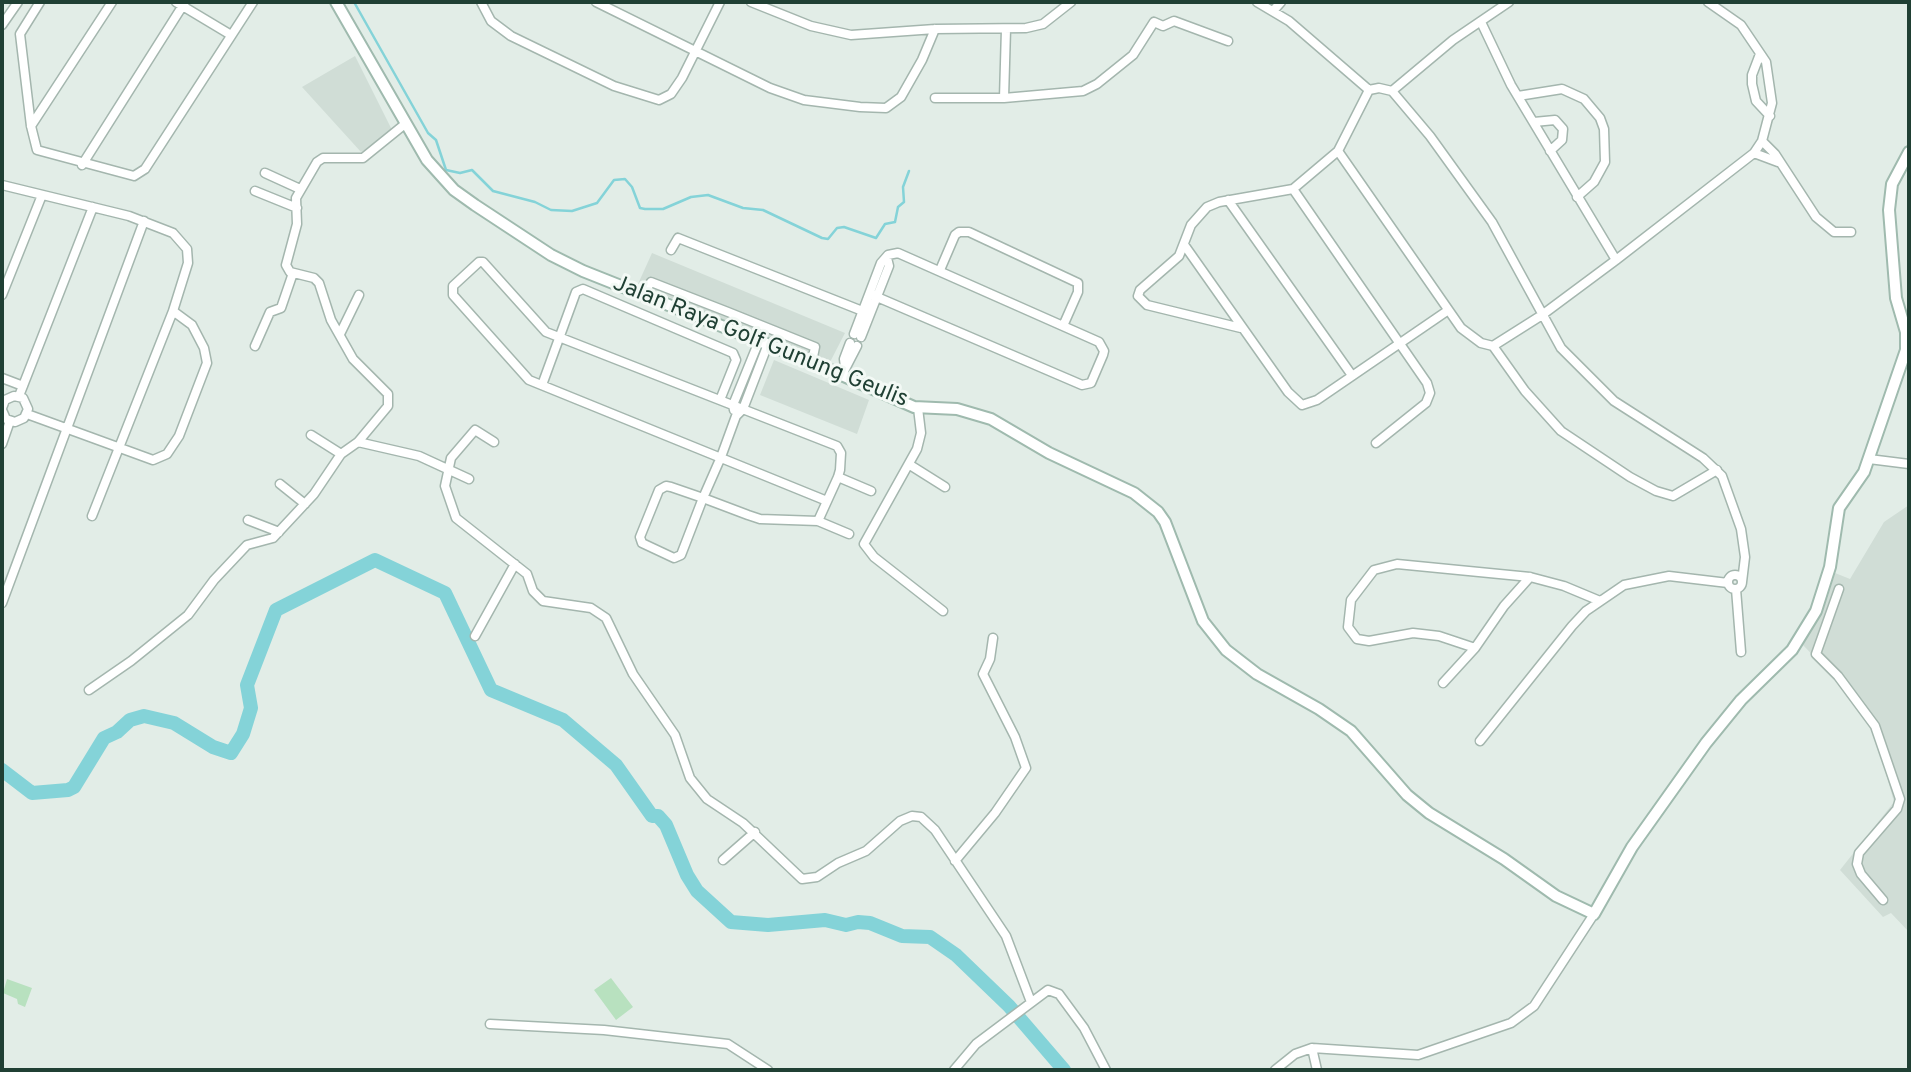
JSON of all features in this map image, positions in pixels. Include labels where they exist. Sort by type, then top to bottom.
[{"type":"main road","name":"Jalan Raya Golf Gunung Geulis","points":[[336,2],[427,160],[454,190],[551,255],[763,343],[844,371],[918,408],[957,409],[991,419],[1049,453],[1149,502],[1158,512],[1173,539],[1203,621],[1226,650],[1257,674],[1320,709],[1350,731],[1407,795],[1429,813],[1504,859],[1556,896],[1594,914]]},
{"type":"main road","points":[[1594,914],[1632,847],[1706,743],[1741,700],[1792,650],[1804,634],[1825,586],[1839,509],[1857,485],[1869,459],[1908,340],[1896,298],[1889,210],[1892,184],[1909,152]]},
{"type":"street","points":[[2,25],[18,2]]},
{"type":"street","points":[[40,2],[20,34],[31,126],[37,150],[82,164],[139,176],[253,2]]},
{"type":"street","points":[[31,126],[112,2]]},
{"type":"street","points":[[481,2],[491,21],[511,36],[614,86],[659,100],[671,94],[696,54],[720,2]]},
{"type":"street","points":[[596,2],[770,89],[804,100],[886,108],[901,97],[922,60],[935,29]]},
{"type":"street","points":[[751,2],[799,22],[840,33],[1006,29],[1043,24],[1071,2]]},
{"type":"street","points":[[1257,2],[1336,59],[1369,90]]},
{"type":"street","points":[[1273,11],[1281,2]]},
{"type":"street","points":[[1392,91],[1453,40],[1509,2]]},
{"type":"street","points":[[1493,346],[1542,315],[1616,260],[1754,153],[1762,141],[1770,116],[1769,78],[1760,54],[1741,25],[1708,2]]},
{"type":"street","points":[[82,164],[181,3],[231,35]]},
{"type":"street","points":[[935,98],[1069,95],[1089,89],[1133,55],[1154,22],[1163,26],[1174,21],[1228,41]]},
{"type":"street","points":[[1481,22],[1518,96],[1616,260]]},
{"type":"street","points":[[1003,98],[1006,29]]},
{"type":"street","points":[[1760,54],[1752,75],[1752,85],[1756,101],[1770,116]]},
{"type":"street","points":[[1369,90],[1379,88],[1392,91],[1430,136],[1485,212],[1561,348],[1596,386],[1639,419],[1688,448],[1717,470],[1730,493],[1741,529],[1745,566],[1735,585],[1741,652]]},
{"type":"street","points":[[1518,96],[1562,89],[1584,99],[1600,118],[1606,147],[1605,162],[1594,182],[1577,197]]},
{"type":"street","points":[[1241,328],[1141,302],[1140,290],[1168,268],[1185,246],[1197,217],[1207,207],[1228,200],[1293,189],[1338,150],[1369,90]]},
{"type":"street","points":[[1534,122],[1555,120],[1563,128],[1562,140],[1550,150]]},
{"type":"street","points":[[89,690],[131,661],[188,615],[214,580],[247,545],[268,540],[279,532],[305,504],[341,454],[358,442],[377,422],[390,400],[383,388],[359,368],[340,334],[319,283],[314,278],[288,271],[286,265],[300,189],[317,162],[323,158],[363,158],[405,124]]},
{"type":"street","points":[[1762,141],[1771,149],[1816,217],[1834,232],[1851,232]]},
{"type":"street","points":[[1338,150],[1447,311],[1466,334],[1481,343],[1493,346],[1525,391],[1561,431],[1629,477],[1656,491],[1673,496],[1717,470]]},
{"type":"street","points":[[1754,153],[1778,162]]},
{"type":"street","points":[[265,173],[300,189]]},
{"type":"street","points":[[2,186],[144,222],[173,233],[187,249],[186,272],[173,312],[92,516]]},
{"type":"street","points":[[1293,189],[1418,368],[1430,393],[1426,403],[1376,443]]},
{"type":"street","points":[[255,191],[298,208]]},
{"type":"street","points":[[2,295],[42,195]]},
{"type":"street","points":[[1228,200],[1351,374]]},
{"type":"street","points":[[19,396],[93,207]]},
{"type":"street","points":[[2,603],[65,427],[144,222]]},
{"type":"street","points":[[940,271],[955,236],[959,232],[969,233],[1078,283],[1078,292],[1063,326]]},
{"type":"street","points":[[671,250],[678,238],[866,313]]},
{"type":"street","points":[[1185,246],[1288,392],[1302,405],[1317,400],[1351,374],[1447,311]]},
{"type":"street","points":[[857,336],[873,295],[881,263],[898,253],[1063,326],[1103,346],[1104,351],[1096,374],[1087,385],[1066,379],[873,295]]},
{"type":"street","points":[[818,521],[838,477],[842,460],[837,446],[739,413],[733,405],[542,330],[485,263],[479,262],[453,286],[453,295],[529,380],[827,501]]},
{"type":"street","points":[[255,346],[270,312],[281,309],[293,273]]},
{"type":"street","points":[[643,295],[651,282],[728,312],[815,347],[812,362]]},
{"type":"street","points":[[542,385],[576,292],[583,289],[733,353],[736,360],[720,400]]},
{"type":"street","points":[[340,334],[359,295]]},
{"type":"street","points":[[27,414],[153,460],[160,458],[172,448],[179,436],[207,363],[204,348],[192,325],[173,312]]},
{"type":"street","points":[[723,326],[728,312]]},
{"type":"street","points":[[734,331],[739,317]]},
{"type":"street","points":[[733,405],[763,343]]},
{"type":"street","points":[[763,343],[739,413],[721,457],[703,498],[678,558],[642,543],[640,537],[662,487],[671,486],[703,498],[760,519],[818,521],[849,534]]},
{"type":"street","points":[[844,371],[844,359],[853,345]]},
{"type":"street","points":[[2,378],[23,386]]},
{"type":"street","points":[[19,396],[26,401],[27,414],[20,421],[10,421],[2,409],[9,397],[19,396]]},
{"type":"street","points":[[918,408],[921,433],[910,465],[866,538],[865,549],[943,611]]},
{"type":"street","points":[[2,444],[10,421]]},
{"type":"street","points":[[494,442],[475,430],[460,445],[447,468],[445,492],[456,518],[531,579],[533,591],[543,601],[581,606],[606,618],[633,674],[675,735],[690,778],[707,799],[755,832],[802,879],[817,877],[838,863],[866,851],[900,821],[912,816],[921,817],[956,861],[1006,936],[1031,1002]]},
{"type":"street","points":[[311,435],[341,454]]},
{"type":"street","points":[[358,442],[419,456],[469,479]]},
{"type":"street","points":[[1869,459],[1909,464]]},
{"type":"street","points":[[910,465],[945,487]]},
{"type":"street","points":[[838,477],[871,491]]},
{"type":"street","points":[[280,484],[305,504]]},
{"type":"street","points":[[248,520],[279,532]]},
{"type":"street","points":[[475,636],[515,564]]},
{"type":"street","points":[[1475,648],[1439,636],[1413,633],[1369,641],[1357,639],[1348,627],[1351,600],[1364,579],[1385,565],[1530,577],[1564,586],[1600,601]]},
{"type":"street","points":[[1480,741],[1572,626],[1624,584],[1654,577],[1683,576],[1735,585]]},
{"type":"street","points":[[1443,684],[1475,648],[1504,606],[1530,577]]},
{"type":"street","points":[[1839,589],[1816,654],[1838,676],[1875,726],[1900,799],[1897,809],[1859,853],[1857,864],[1861,874],[1883,900]]},
{"type":"street","points":[[956,861],[995,814],[1026,768],[1015,737],[984,679],[993,638]]},
{"type":"street","points":[[723,860],[755,832]]},
{"type":"street","points":[[1275,1070],[1295,1054],[1312,1048],[1418,1055],[1511,1023],[1534,1006],[1594,914]]},
{"type":"street","points":[[954,1070],[976,1044],[1048,990],[1059,994],[1084,1028],[1106,1070]]},
{"type":"street","points":[[490,1024],[604,1030],[728,1044],[768,1070]]},
{"type":"street","points":[[1312,1048],[1317,1070]]},
{"type":"shaded area","points":[[355,56],[394,134],[361,152],[302,87]]},
{"type":"shaded area","points":[[652,253],[845,333],[829,364],[638,284]]},
{"type":"shaded area","points":[[774,360],[869,400],[857,434],[760,395]]},
{"type":"shaded area","points":[[1909,505],[1909,932],[1891,913],[1883,917],[1840,870],[1894,802],[1874,731],[1846,690],[1803,645],[1827,599],[1835,573],[1850,579],[1884,522]]},
{"type":"green space","points":[[611,978],[633,1007],[616,1020],[594,990]]},
{"type":"green space","points":[[7,979],[32,988],[25,1007],[18,1004],[17,999],[3,993]]},
{"type":"waterway","points":[[354,2],[428,133],[436,140],[446,170],[460,173],[472,170],[493,191],[535,202],[551,210],[572,211],[597,203],[614,180],[625,179],[632,187],[640,208],[663,209],[691,197],[708,195],[743,208],[763,210],[822,238],[828,239],[837,228],[844,227],[876,238],[885,224],[895,222],[898,207],[904,202],[903,187],[909,171]]},
{"type":"waterway","points":[[2,770],[32,793],[68,790],[74,787],[104,738],[117,732],[130,720],[144,716],[174,723],[213,747],[231,753],[243,734],[251,708],[247,685],[276,610],[375,560],[445,593],[491,690],[563,720],[616,765],[652,816],[658,816],[666,825],[687,875],[697,891],[731,922],[768,925],[825,920],[846,925],[858,922],[870,923],[902,936],[930,937],[956,955],[1009,1006],[1064,1070]]}]
